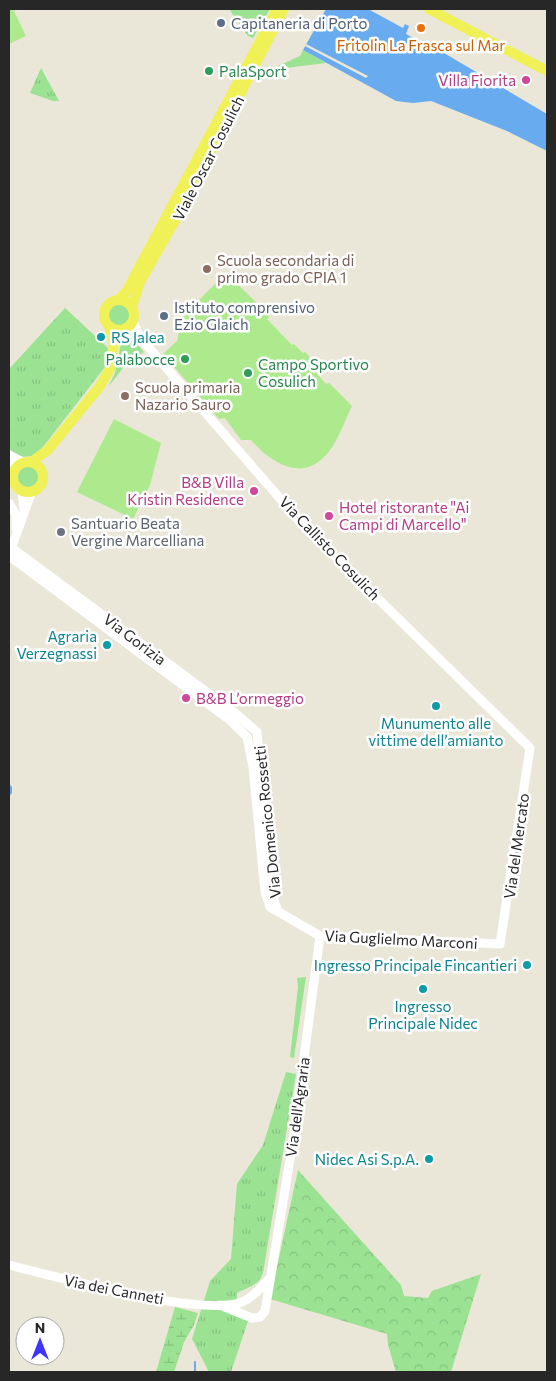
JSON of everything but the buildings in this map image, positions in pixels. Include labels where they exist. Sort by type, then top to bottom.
[{"type":"main road","name":"Viale Oscar Cosulich","points":[[118,300],[126,292],[282,9]]},
{"type":"main road","name":"Viale Oscar Cosulich","points":[[132,307],[140,282],[177,217],[282,9]]},
{"type":"main road","points":[[429,9],[547,71]]},
{"type":"main road","points":[[48,450],[27,462],[12,475],[14,483],[20,490],[42,482],[41,470],[48,450],[111,367],[114,344],[109,326],[104,317],[106,308],[111,302],[118,300],[126,301],[132,307]]},
{"type":"main road","name":"Via Callisto Cosulich","points":[[127,326],[132,307]]},
{"type":"main road","points":[[109,326],[127,326]]},
{"type":"main road","points":[[114,344],[127,326]]},
{"type":"main road","points":[[27,462],[41,470]]},
{"type":"street","name":"Via Callisto Cosulich","points":[[127,326],[140,338],[304,526],[530,748]]},
{"type":"street","points":[[9,456],[27,462]]},
{"type":"street","points":[[9,461],[12,475]]},
{"type":"street","points":[[10,552],[24,513],[20,490]]},
{"type":"street","points":[[9,503],[16,516],[16,539]]},
{"type":"street","name":"Via Gorizia","points":[[10,552],[234,712],[257,732]]},
{"type":"street","name":"Via Gorizia","points":[[10,552],[231,721],[247,737]]},
{"type":"street","name":"Via Domenico Rossetti","points":[[257,732],[272,895],[278,911]]},
{"type":"street","name":"Via Domenico Rossetti","points":[[247,737],[253,767],[265,892],[270,907],[278,911]]},
{"type":"street","name":"Via del Mercato","points":[[500,944],[530,748]]},
{"type":"street","name":"Via Guglielmo Marconi","points":[[278,911],[320,936],[500,944]]},
{"type":"street","name":"Via dell'Agraria","points":[[244,1314],[252,1318],[260,1316],[266,1311],[265,1301],[293,1141],[320,936]]},
{"type":"street","name":"Via dei Canneti","points":[[9,1265],[108,1289],[160,1298],[220,1305],[244,1314]]},
{"type":"street","points":[[244,1314],[247,1299],[264,1288],[270,1278]]},
{"type":"street","points":[[247,1299],[261,1297],[265,1301]]},
{"type":"street","name":"Via dei Canneti","points":[[220,1305],[247,1299]]},
{"type":"green space","points":[[9,9],[13,9],[26,36],[9,44]]},
{"type":"green space","points":[[229,9],[270,9],[253,38],[248,36]]},
{"type":"green space","points":[[303,50],[326,63],[269,70],[300,56]]},
{"type":"green space","points":[[41,68],[59,101],[53,101],[30,93]]},
{"type":"green space","name":"Campo Sportivo Cosulich","points":[[226,273],[270,316],[267,319],[292,345],[294,344],[310,357],[308,360],[310,365],[326,384],[329,383],[352,406],[329,452],[314,464],[305,468],[285,466],[266,455],[251,440],[241,440],[225,418],[219,419],[163,354],[177,341],[181,323],[188,311]]},
{"type":"green space","points":[[119,303],[124,304],[130,310],[130,320],[124,326],[119,327],[114,326],[108,320],[107,315],[108,310],[114,304]]},
{"type":"green space","points":[[65,308],[108,348],[105,367],[43,447],[32,456],[21,457],[9,449],[9,369]]},
{"type":"green space","points":[[131,337],[144,352],[126,364],[109,386],[115,373],[121,343],[124,339]]},
{"type":"green space","points":[[114,419],[161,443],[150,485],[133,519],[77,492]]},
{"type":"green space","points":[[27,464],[35,468],[39,476],[35,484],[27,488],[19,484],[15,476],[19,468]]},
{"type":"green space","points":[[306,977],[294,1058],[290,1057],[298,987],[297,978]]},
{"type":"green space","points":[[286,1072],[296,1074],[263,1273],[256,1283],[237,1293],[237,1313],[248,1321],[231,1372],[209,1372],[192,1339],[210,1281],[231,1259],[237,1184],[263,1145]]},
{"type":"green space","points":[[298,1170],[401,1285],[404,1296],[428,1298],[432,1291],[481,1274],[451,1372],[396,1372],[388,1345],[387,1334],[270,1299]]},
{"type":"green space","points":[[175,1307],[198,1313],[194,1325],[184,1342],[174,1372],[156,1372]]},
{"type":"water","points":[[326,9],[368,9],[403,28],[405,24],[409,26],[406,34],[421,42],[422,40],[547,114],[547,151],[507,131],[431,101],[413,103],[396,101],[303,50]]},
{"type":"pier","points":[[306,44],[368,76],[366,78],[305,46]]},
{"type":"waterway","points":[[195,1362],[195,1372]]},
{"type":"railway","points":[[515,862],[520,843]]},
{"type":"place","name":"Capitaneria di Porto","points":[[221,23]]},
{"type":"place","name":"Fritolin La Frasca sul Mar","points":[[421,28]]},
{"type":"place","name":"PalaSport","points":[[209,71]]},
{"type":"place","name":"Villa Fiorita","points":[[526,80]]},
{"type":"place","name":"Scuola secondaria di primo grado CPIA 1","points":[[207,269]]},
{"type":"place","name":"Istituto comprensivo Ezio Glaich","points":[[164,316]]},
{"type":"place","name":"RS Jalea","points":[[101,337]]},
{"type":"place","name":"Palabocce","points":[[185,359]]},
{"type":"place","name":"Campo Sportivo Cosulich","points":[[248,373]]},
{"type":"place","name":"Scuola primaria Nazario Sauro","points":[[125,396]]},
{"type":"place","name":"B&B Villa Kristin Residence","points":[[254,491]]},
{"type":"place","name":"Hotel ristorante \"Ai Campi di Marcello\"","points":[[329,516]]},
{"type":"place","name":"Santuario Beata Vergine Marcelliana","points":[[61,532]]},
{"type":"place","name":"Agraria Verzegnassi","points":[[107,645]]},
{"type":"place","name":"B&B L’ormeggio","points":[[186,698]]},
{"type":"place","name":"Munumento alle vittime dell’amianto","points":[[436,706]]},
{"type":"place","name":"Ingresso Principale Fincantieri","points":[[527,965]]},
{"type":"place","name":"Ingresso Principale Nidec","points":[[423,989]]},
{"type":"place","name":"Nidec Asi S.p.A.","points":[[429,1159]]}]
